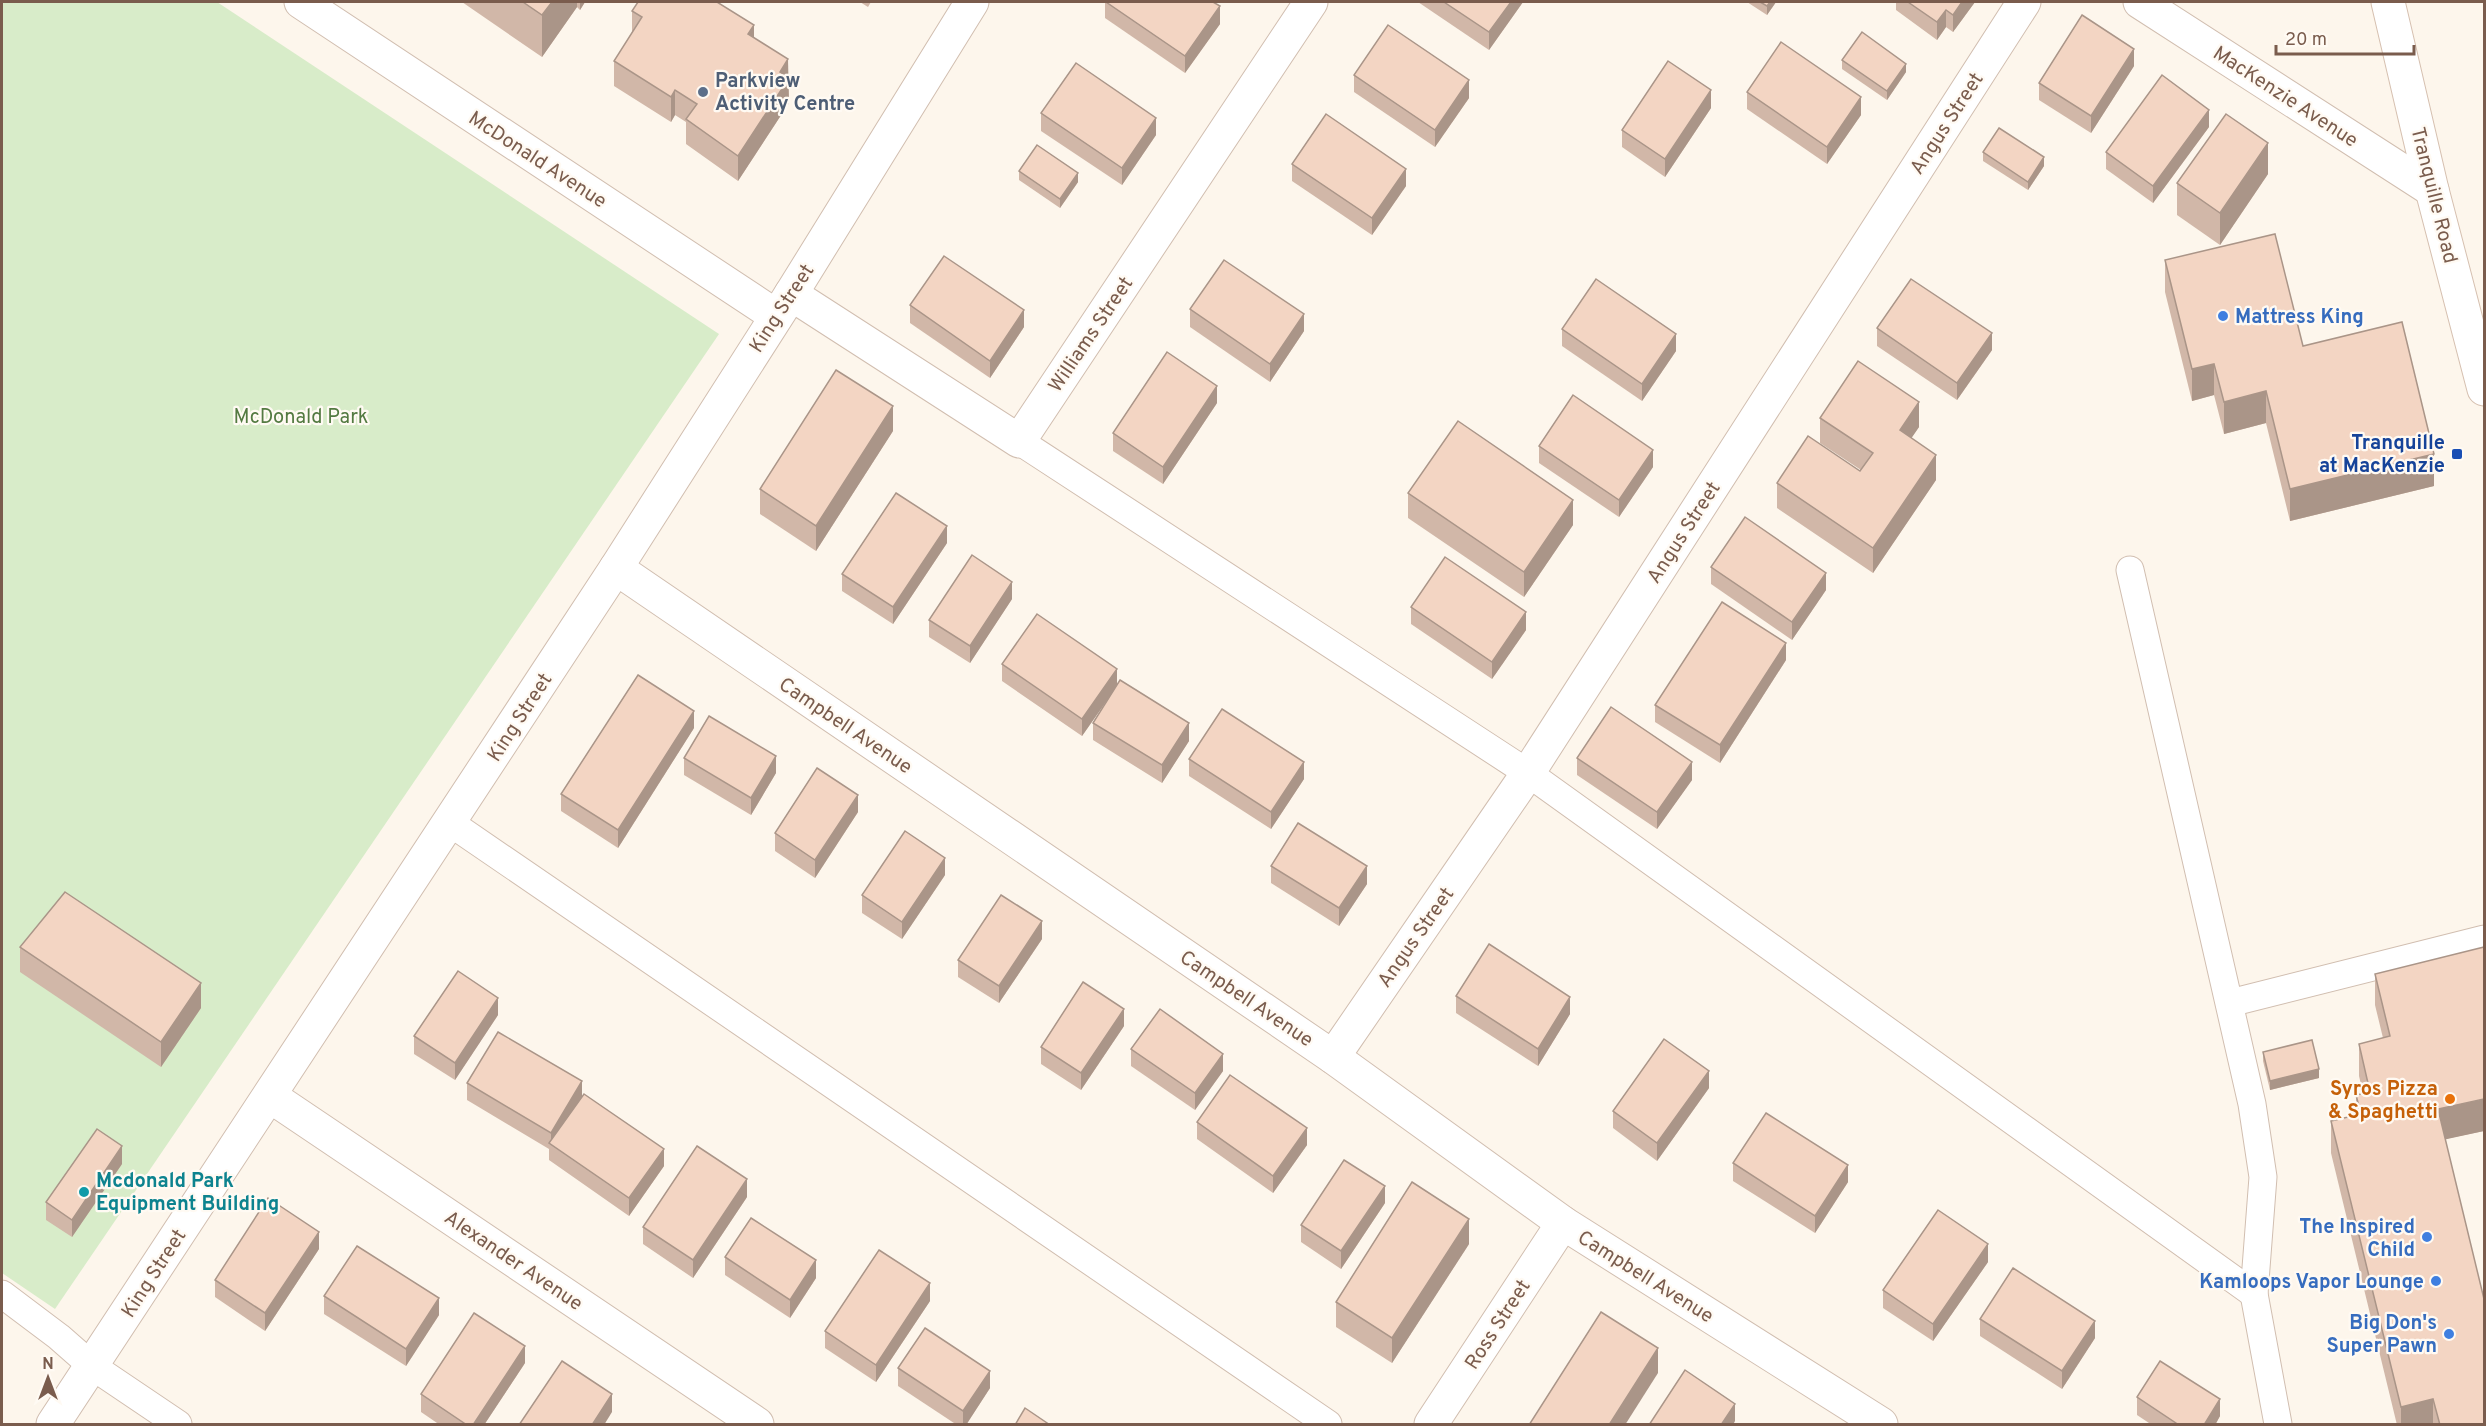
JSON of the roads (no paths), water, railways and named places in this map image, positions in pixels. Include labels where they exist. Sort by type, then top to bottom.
[{"type":"street","name":"McDonald Avenue","points":[[301,2],[784,305]]},
{"type":"street","name":"King Street","points":[[53,1425],[616,568],[784,305],[972,2]]},
{"type":"street","name":"Williams Street","points":[[1019,441],[1311,2]]},
{"type":"street","name":"Angus Street","points":[[1333,1057],[1528,773],[2024,2]]},
{"type":"street","name":"MacKenzie Avenue","points":[[2140,2],[2432,190]]},
{"type":"street","name":"Tranquille Road","points":[[2388,2],[2432,190],[2484,389]]},
{"type":"street","points":[[784,305],[1019,441]]},
{"type":"street","name":"Campbell Avenue","points":[[616,568],[1333,1057],[1563,1223],[1881,1425]]},
{"type":"street","name":"Alexander Avenue","points":[[270,1096],[757,1425]]},
{"type":"street","name":"Ross Street","points":[[1431,1425],[1563,1223]]},
{"type":"lane","points":[[1019,441],[1528,773],[2254,1294]]},
{"type":"lane","points":[[2130,570],[2252,1104],[2263,1178],[2254,1294],[2278,1425]]},
{"type":"lane","points":[[449,822],[1328,1425]]},
{"type":"lane","points":[[2229,1003],[2484,939]]},
{"type":"lane","points":[[2,1294],[59,1337],[92,1366],[178,1425]]},
{"type":"place","name":"Parkview Activity Centre","points":[[703,92]]},
{"type":"place","name":"Mattress King","points":[[2223,316]]},
{"type":"place","name":"Tranquille at MacKenzie","points":[[2457,454]]},
{"type":"place","name":"Syros Pizza & Spaghetti","points":[[2450,1099]]},
{"type":"place","name":"Mcdonald Park Equipment Building","points":[[84,1192]]},
{"type":"place","name":"The Inspired Child","points":[[2427,1237]]},
{"type":"place","name":"Kamloops Vapor Lounge","points":[[2436,1281]]},
{"type":"place","name":"Big Don's Super Pawn","points":[[2449,1334]]},
{"type":"park label","name":"McDonald Park","points":[[301,416]]}]
